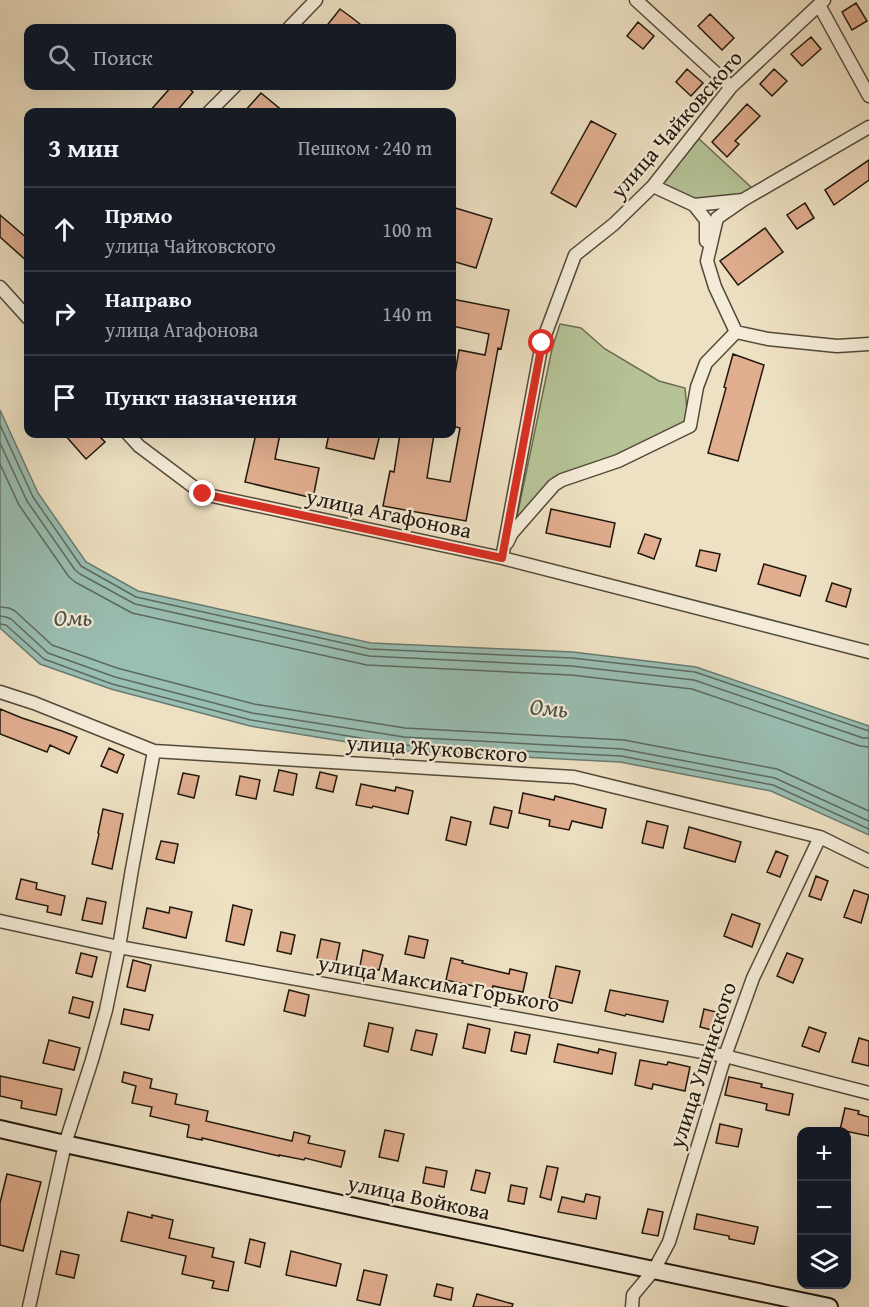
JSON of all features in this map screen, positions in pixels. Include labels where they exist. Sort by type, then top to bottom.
[{"type":"main road","name":"улица Войкова","points":[[0,1129],[829,1307]]},
{"type":"street","points":[[293,24],[316,0]]},
{"type":"street","points":[[636,0],[731,87]]},
{"type":"street","points":[[821,3],[869,96]]},
{"type":"street","name":"улица Чайковского","points":[[503,554],[542,343],[575,255],[614,224],[653,186],[731,87],[821,3]]},
{"type":"street","points":[[213,108],[231,90]]},
{"type":"street","points":[[707,261],[717,218],[743,200],[869,127]]},
{"type":"street","points":[[653,186],[694,205],[706,220],[707,261],[715,287],[736,332]]},
{"type":"street","points":[[694,205],[743,200]]},
{"type":"street","points":[[0,286],[24,309]]},
{"type":"street","points":[[503,554],[512,533],[554,485],[562,480],[618,461],[690,426],[698,387],[706,363],[736,332]]},
{"type":"street","points":[[736,332],[768,339],[837,346],[869,344]]},
{"type":"street","name":"улица Агафонова","points":[[132,438],[203,494],[503,554],[869,652]]},
{"type":"street","name":"улица Жуковского","points":[[0,692],[34,703],[154,751],[574,777],[820,837],[869,861]]},
{"type":"street","points":[[29,1307],[65,1144],[103,1020],[119,947],[154,751]]},
{"type":"street","name":"улица Ушинского","points":[[632,1307],[633,1295],[654,1270],[669,1242],[725,1056],[753,978],[820,837]]},
{"type":"street","name":"улица Максима Горького","points":[[0,921],[119,947],[725,1056],[869,1093]]},
{"type":"green space","points":[[697,137],[752,188],[741,197],[695,202],[656,186]]},
{"type":"green space","points":[[560,324],[581,328],[605,349],[659,381],[685,388],[688,422],[611,460],[557,478],[515,526],[552,349]]},
{"type":"water","name":"Омь","points":[[0,410],[38,493],[86,562],[138,591],[371,643],[573,652],[696,667],[869,726],[869,835],[771,791],[620,762],[402,751],[250,726],[111,689],[40,664],[0,628]]},
{"type":"building","points":[[856,3],[867,21],[852,30],[842,12]]},
{"type":"building","points":[[340,9],[360,24],[328,24]]},
{"type":"building","points":[[710,14],[734,38],[722,50],[698,26]]},
{"type":"building","points":[[638,22],[654,36],[643,49],[627,36]]},
{"type":"building","points":[[811,37],[821,49],[802,66],[791,54]]},
{"type":"building","points":[[687,69],[703,83],[691,96],[676,82]]},
{"type":"building","points":[[774,69],[787,81],[772,96],[760,84]]},
{"type":"building","points":[[168,90],[191,90],[193,92],[179,108],[153,108]]},
{"type":"building","points":[[261,93],[279,108],[248,108]]},
{"type":"building","points":[[747,104],[760,116],[735,141],[739,144],[727,157],[712,142]]},
{"type":"building","points":[[591,121],[616,134],[576,207],[551,193]]},
{"type":"building","points":[[869,160],[869,180],[834,205],[825,190]]},
{"type":"building","points":[[805,203],[814,218],[797,229],[787,215]]},
{"type":"building","points":[[456,208],[492,219],[476,268],[456,262]]},
{"type":"building","points":[[0,215],[24,236],[24,258],[0,237]]},
{"type":"building","points":[[765,228],[783,252],[738,285],[720,261]]},
{"type":"building","points":[[456,300],[509,310],[501,349],[498,348],[466,521],[383,506],[390,471],[394,472],[399,438],[433,438],[427,478],[450,482],[460,428],[456,427],[456,368],[459,350],[485,355],[489,334],[456,327]]},
{"type":"building","points":[[733,354],[764,365],[738,461],[708,453]]},
{"type":"building","points":[[68,438],[101,438],[105,442],[86,459]]},
{"type":"building","points":[[255,438],[279,438],[275,459],[319,468],[313,498],[245,482]]},
{"type":"building","points":[[328,438],[379,438],[374,459],[326,448]]},
{"type":"building","points":[[551,509],[615,523],[610,547],[546,533]]},
{"type":"building","points":[[645,534],[661,539],[654,559],[638,553]]},
{"type":"building","points":[[700,550],[720,554],[716,571],[696,566]]},
{"type":"building","points":[[764,564],[806,576],[800,596],[758,584]]},
{"type":"building","points":[[832,583],[851,589],[846,607],[826,601]]},
{"type":"building","points":[[0,709],[77,737],[69,754],[50,745],[47,752],[0,734]]},
{"type":"building","points":[[109,748],[124,755],[117,773],[101,766]]},
{"type":"building","points":[[279,770],[297,774],[293,795],[274,791]]},
{"type":"building","points":[[320,772],[337,776],[333,792],[316,788]]},
{"type":"building","points":[[183,773],[199,776],[194,798],[178,794]]},
{"type":"building","points":[[240,776],[260,780],[256,799],[236,795]]},
{"type":"building","points":[[361,784],[395,791],[396,787],[413,791],[408,814],[373,806],[372,808],[356,805]]},
{"type":"building","points":[[523,793],[554,800],[555,796],[606,809],[602,828],[572,821],[569,830],[549,826],[550,820],[519,813]]},
{"type":"building","points":[[494,807],[512,811],[508,828],[490,824]]},
{"type":"building","points":[[103,809],[123,814],[112,869],[92,864]]},
{"type":"building","points":[[451,817],[471,822],[466,845],[446,840]]},
{"type":"building","points":[[647,821],[668,826],[663,848],[642,843]]},
{"type":"building","points":[[689,827],[741,842],[735,862],[684,848]]},
{"type":"building","points":[[161,841],[178,844],[174,863],[156,859]]},
{"type":"building","points":[[776,851],[788,856],[780,877],[767,872]]},
{"type":"building","points":[[816,876],[828,881],[821,900],[809,896]]},
{"type":"building","points":[[21,879],[37,883],[36,889],[65,896],[61,915],[47,912],[48,906],[16,899]]},
{"type":"building","points":[[854,890],[869,895],[861,923],[844,917]]},
{"type":"building","points":[[87,898],[106,902],[102,924],[82,920]]},
{"type":"building","points":[[233,905],[252,910],[244,945],[226,941]]},
{"type":"building","points":[[170,907],[192,912],[186,938],[143,928],[147,908],[169,913]]},
{"type":"building","points":[[732,914],[760,924],[752,947],[724,936]]},
{"type":"building","points":[[281,932],[295,935],[291,954],[277,951]]},
{"type":"building","points":[[409,936],[428,940],[424,958],[405,954]]},
{"type":"building","points":[[321,939],[340,943],[336,962],[317,958]]},
{"type":"building","points":[[363,950],[383,955],[379,970],[360,966]]},
{"type":"building","points":[[81,953],[97,957],[92,977],[76,973]]},
{"type":"building","points":[[787,953],[803,959],[793,983],[777,976]]},
{"type":"building","points":[[451,958],[463,961],[462,963],[509,974],[510,969],[527,973],[523,992],[493,986],[492,990],[446,980]]},
{"type":"building","points":[[133,960],[151,965],[145,991],[127,987]]},
{"type":"building","points":[[556,966],[580,971],[572,1003],[549,998]]},
{"type":"building","points":[[289,990],[309,995],[305,1016],[284,1011]]},
{"type":"building","points":[[610,990],[668,1001],[663,1022],[605,1011]]},
{"type":"building","points":[[73,997],[93,1002],[89,1018],[69,1013]]},
{"type":"building","points":[[124,1009],[153,1015],[149,1030],[121,1024]]},
{"type":"building","points":[[704,1009],[716,1012],[712,1030],[700,1027]]},
{"type":"building","points":[[369,1023],[393,1028],[388,1052],[364,1046]]},
{"type":"building","points":[[468,1024],[490,1029],[485,1053],[463,1048]]},
{"type":"building","points":[[809,1027],[826,1033],[819,1052],[802,1046]]},
{"type":"building","points":[[416,1030],[437,1034],[432,1055],[411,1050]]},
{"type":"building","points":[[515,1032],[530,1035],[526,1054],[511,1051]]},
{"type":"building","points":[[859,1038],[869,1041],[869,1066],[852,1062]]},
{"type":"building","points":[[49,1040],[80,1048],[74,1070],[43,1063]]},
{"type":"building","points":[[558,1044],[598,1053],[599,1049],[616,1053],[612,1074],[554,1062]]},
{"type":"building","points":[[640,1060],[667,1065],[668,1062],[690,1067],[685,1091],[653,1084],[652,1089],[635,1085]]},
{"type":"building","points":[[124,1072],[152,1079],[150,1088],[177,1094],[175,1104],[208,1111],[206,1121],[292,1141],[294,1132],[310,1136],[308,1143],[345,1151],[341,1167],[305,1158],[304,1160],[279,1156],[202,1138],[202,1140],[187,1137],[189,1125],[150,1116],[152,1107],[132,1103],[136,1086],[122,1082]]},
{"type":"building","points":[[0,1076],[62,1089],[56,1115],[21,1108],[22,1101],[0,1096]]},
{"type":"building","points":[[729,1077],[793,1094],[789,1115],[766,1110],[767,1104],[725,1095]]},
{"type":"building","points":[[845,1108],[859,1111],[858,1114],[869,1117],[869,1136],[851,1132],[851,1127],[841,1127]]},
{"type":"building","points":[[720,1124],[742,1129],[738,1147],[716,1143]]},
{"type":"building","points":[[385,1130],[404,1134],[398,1161],[379,1157]]},
{"type":"building","points":[[547,1166],[558,1168],[551,1200],[540,1197]]},
{"type":"building","points":[[426,1167],[447,1171],[444,1187],[423,1183]]},
{"type":"building","points":[[476,1170],[490,1173],[485,1193],[471,1190]]},
{"type":"building","points":[[7,1174],[41,1182],[23,1251],[0,1245],[0,1203]]},
{"type":"building","points":[[511,1185],[527,1188],[524,1204],[508,1201]]},
{"type":"building","points":[[586,1194],[600,1197],[596,1219],[558,1212],[562,1197],[584,1202]]},
{"type":"building","points":[[648,1209],[663,1212],[658,1236],[642,1233]]},
{"type":"building","points":[[128,1212],[173,1220],[169,1238],[214,1248],[212,1257],[234,1262],[228,1291],[212,1288],[214,1281],[182,1274],[186,1256],[121,1241]]},
{"type":"building","points":[[697,1214],[758,1227],[754,1244],[694,1229]]},
{"type":"building","points":[[250,1239],[265,1243],[260,1267],[245,1263]]},
{"type":"building","points":[[61,1251],[79,1255],[74,1278],[56,1274]]},
{"type":"building","points":[[291,1251],[341,1264],[336,1286],[286,1275]]},
{"type":"building","points":[[364,1270],[387,1275],[380,1305],[357,1300]]},
{"type":"building","points":[[437,1284],[453,1288],[451,1300],[434,1296]]},
{"type":"building","points":[[477,1294],[513,1304],[512,1307],[473,1307]]},
{"type":"route","points":[[203,494],[502,558],[542,343]]}]
